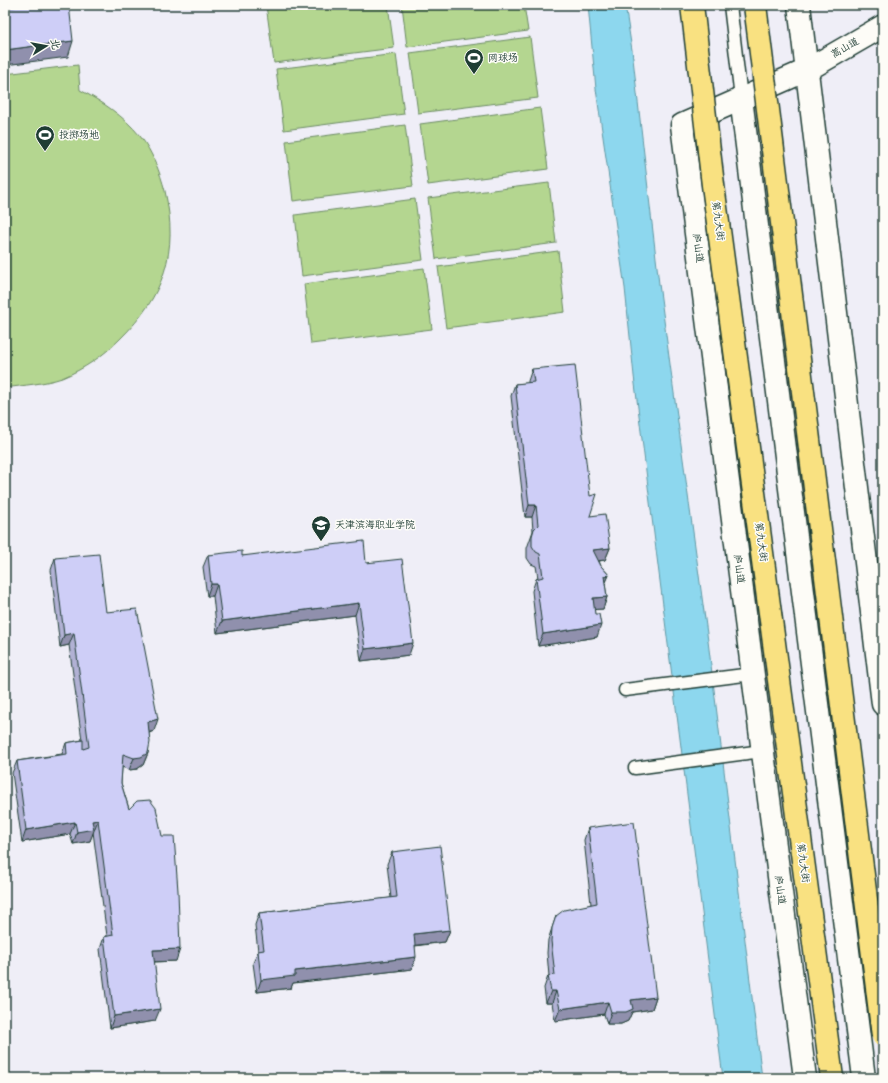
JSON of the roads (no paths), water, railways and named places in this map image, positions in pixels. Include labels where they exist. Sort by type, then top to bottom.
[{"type":"main road","name":"第九大街","points":[[692,5],[713,185],[832,1078]]},
{"type":"main road","points":[[755,5],[883,1036]]},
{"type":"street","points":[[799,5],[883,704]]},
{"type":"street","name":"蒿山道","points":[[806,70],[883,26]]},
{"type":"street","name":"庐山道","points":[[805,1078],[682,125],[806,70]]},
{"type":"street","points":[[742,98],[864,1078]]},
{"type":"lane","points":[[730,5],[742,98]]},
{"type":"lane","points":[[625,690],[752,674]]},
{"type":"lane","points":[[635,768],[762,751]]},
{"type":"water","points":[[588,5],[625,5],[632,50],[659,284],[708,641],[762,1078],[723,1078],[634,376],[625,288],[596,89]]},
{"type":"place","name":"网球场","points":[[474,75]]},
{"type":"place","name":"投掷场地","points":[[45,152]]},
{"type":"place","name":"天津滨海职业学院","points":[[321,542]]}]
